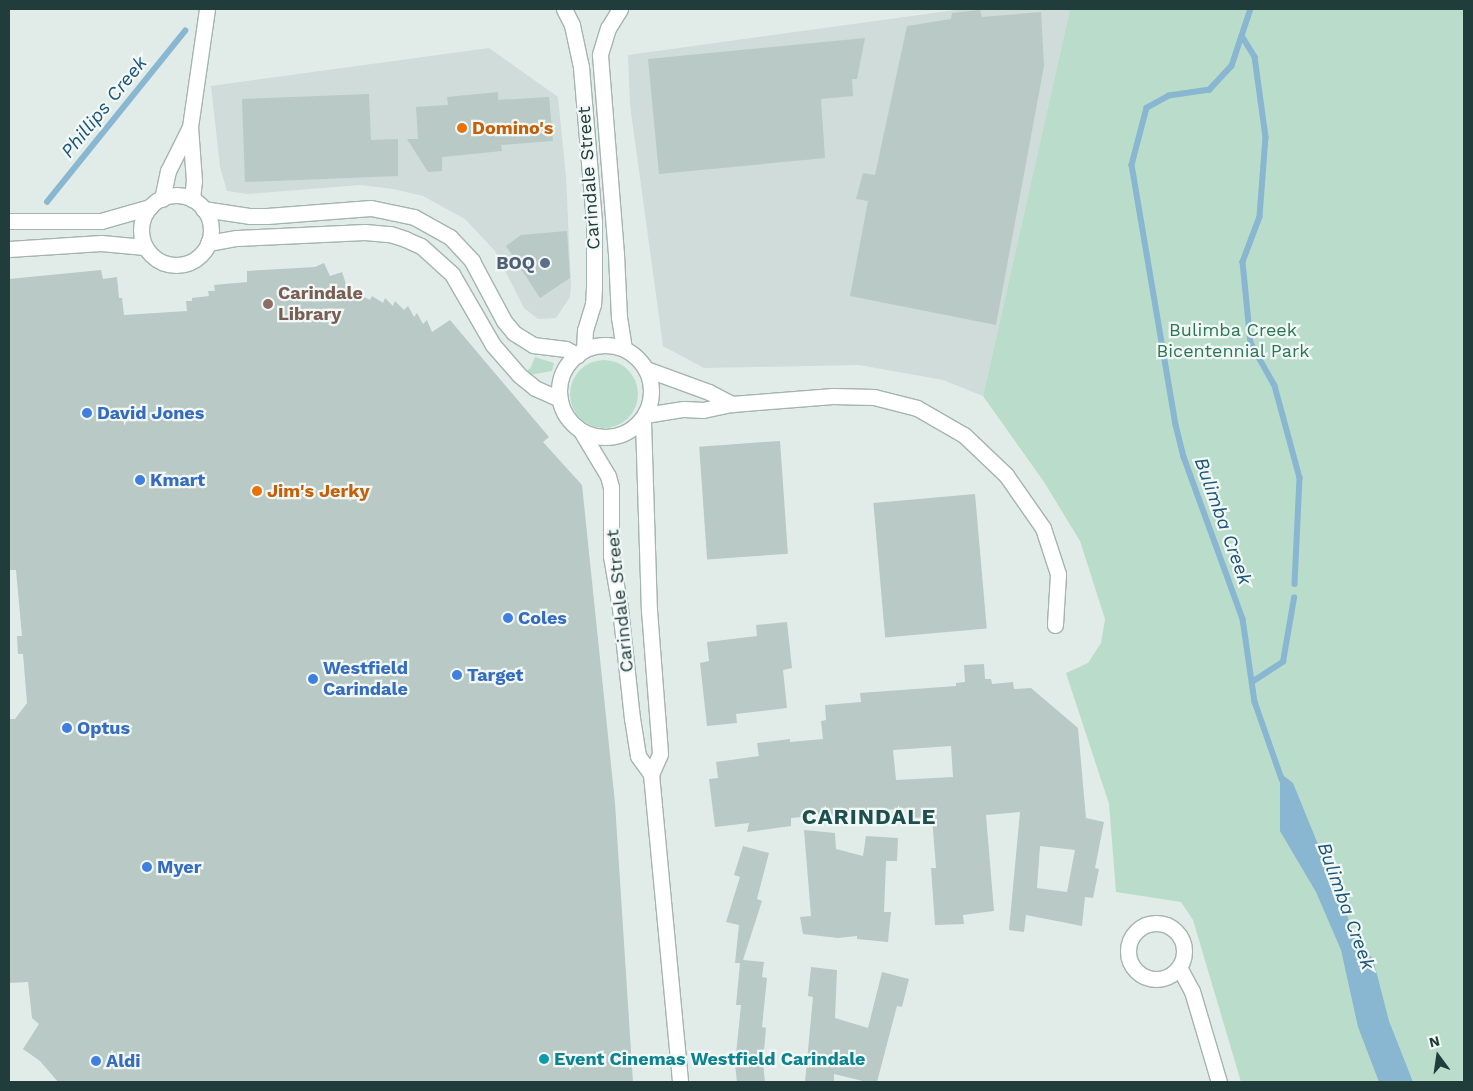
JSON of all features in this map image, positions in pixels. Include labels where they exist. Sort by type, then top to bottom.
[{"type":"street","points":[[190,127],[168,171],[156,203],[141,226],[145,247],[160,261],[171,264],[182,264],[193,260],[208,243],[211,225],[198,204],[194,181],[190,127],[207,9]]},
{"type":"street","name":"Carindale Street","points":[[564,9],[572,25],[581,67],[594,222],[593,304],[585,330],[581,353]]},
{"type":"street","name":"Carindale Street","points":[[620,9],[608,28],[600,54],[616,254],[619,317],[624,349]]},
{"type":"street","points":[[9,221],[101,222],[182,196],[198,204],[258,216],[371,208],[414,217],[450,238],[472,261],[504,321],[514,333],[533,345],[581,353]]},
{"type":"street","points":[[208,243],[236,238],[365,232],[390,234],[421,246],[452,274],[493,345],[519,375],[535,388],[560,399]]},
{"type":"street","points":[[9,249],[101,244],[145,247]]},
{"type":"street","points":[[644,418],[652,393],[646,369],[637,357],[624,349],[611,346],[597,346],[581,353],[562,375],[559,387],[560,399],[565,414],[581,431],[592,436],[616,436],[629,431],[644,418],[684,409],[703,410],[732,404],[833,396],[874,397],[917,408],[964,435],[1006,475],[1043,528],[1058,574],[1055,624]]},
{"type":"street","points":[[646,369],[709,392],[732,404]]},
{"type":"street","name":"Carindale Street","points":[[644,418],[649,610],[660,754],[651,774],[680,1082]]},
{"type":"street","name":"Carindale Street","points":[[581,431],[608,476],[611,487],[612,556],[620,608],[632,718],[638,756],[651,774]]},
{"type":"street","points":[[1179,966],[1192,991],[1219,1082]]},
{"type":"shaded area","points":[[963,9],[1070,9],[983,396],[943,380],[859,365],[704,368],[663,346],[630,105],[628,55]]},
{"type":"shaded area","points":[[489,48],[558,97],[566,177],[571,284],[570,297],[556,318],[538,319],[524,308],[495,251],[465,219],[423,196],[393,189],[360,185],[248,194],[227,191],[220,167],[211,86]]},
{"type":"green space","name":"Bulimba Creek Bicentennial Park","points":[[1070,9],[1464,9],[1464,1082],[1241,1082],[1193,920],[1181,902],[1116,892],[1109,804],[1066,673],[1088,663],[1101,643],[1105,619],[1080,541],[1044,482],[983,396]]},
{"type":"green space","points":[[535,357],[554,363],[552,371],[530,375],[526,372],[531,367]]},
{"type":"green space","points":[[604,360],[617,363],[628,370],[635,381],[638,394],[635,407],[628,418],[617,425],[604,428],[591,425],[580,418],[573,407],[570,394],[573,381],[580,370],[591,363]]},
{"type":"water","name":"Bulimba Creek","points":[[1280,773],[1293,783],[1357,940],[1373,959],[1389,1021],[1413,1082],[1379,1082],[1358,1027],[1341,950],[1316,892],[1280,831]]},
{"type":"building","points":[[980,10],[982,17],[1041,12],[1044,66],[996,325],[850,296],[868,201],[856,199],[863,173],[875,175],[907,26],[951,19],[952,13]]},
{"type":"building","points":[[865,38],[857,79],[852,79],[853,96],[821,99],[825,158],[659,174],[648,59]]},
{"type":"building","points":[[498,92],[498,100],[549,97],[553,141],[501,145],[502,151],[442,157],[442,171],[428,172],[407,139],[418,139],[416,107],[448,105],[447,97]]},
{"type":"building","points":[[369,94],[371,140],[398,139],[398,176],[245,182],[242,99]]},
{"type":"building","points":[[567,231],[570,278],[540,298],[506,246],[521,235]]},
{"type":"building","name":"Westfield Carindale","points":[[324,263],[330,276],[342,272],[347,287],[370,300],[372,296],[383,303],[385,298],[393,306],[395,301],[404,310],[408,306],[414,317],[417,313],[423,324],[427,320],[432,332],[450,320],[549,437],[543,442],[582,485],[615,803],[633,1082],[58,1082],[40,1061],[23,1049],[39,1024],[32,1018],[28,982],[9,983],[9,719],[15,719],[27,703],[23,654],[18,654],[17,636],[22,636],[16,570],[9,570],[9,279],[101,270],[103,279],[117,277],[119,298],[122,298],[124,315],[187,311],[186,301],[192,301],[192,298],[209,296],[208,291],[215,291],[214,285],[247,282],[247,271],[315,267]]},
{"type":"building","points":[[780,441],[788,554],[707,559],[699,447]]},
{"type":"building","points":[[975,494],[987,628],[885,637],[873,503]]},
{"type":"building","points":[[787,622],[792,668],[783,670],[787,708],[736,714],[737,723],[707,726],[700,663],[709,661],[707,642],[757,636],[756,625]]},
{"type":"building","points":[[984,664],[985,679],[991,679],[992,684],[1013,682],[1014,689],[1031,688],[1078,728],[1086,818],[1104,822],[1095,868],[1099,869],[1093,898],[1085,897],[1082,926],[1026,915],[1024,932],[1009,930],[1020,812],[986,815],[994,911],[963,915],[964,924],[935,925],[931,868],[936,868],[932,817],[909,818],[908,808],[791,818],[791,826],[747,832],[749,823],[715,827],[709,779],[718,778],[716,762],[759,756],[757,743],[790,739],[790,742],[823,739],[821,721],[826,720],[825,705],[861,702],[860,693],[956,686],[956,683],[965,682],[964,665]],"holes":[[[951,746],[953,777],[896,780],[893,750]],[[1040,846],[1075,850],[1067,892],[1037,888]]]},
{"type":"building","points":[[804,830],[835,833],[836,849],[863,856],[866,836],[898,838],[897,861],[886,861],[884,912],[891,912],[888,942],[857,939],[857,936],[838,938],[803,934],[800,917],[811,916]]},
{"type":"building","points":[[743,846],[769,853],[757,899],[762,901],[743,960],[764,962],[762,977],[767,978],[762,1027],[766,1028],[763,1063],[765,1082],[737,1082],[735,1064],[741,1005],[736,1005],[740,963],[735,963],[739,925],[726,922],[740,877],[734,875]]},
{"type":"building","points":[[811,967],[837,970],[835,1018],[868,1028],[882,972],[909,979],[902,1007],[897,1006],[877,1082],[867,1082],[834,1074],[834,1082],[805,1082],[813,997],[808,996]]},
{"type":"waterway","name":"Bulimba Creek","points":[[1251,9],[1232,66],[1210,90],[1169,96],[1147,108],[1132,165],[1176,425],[1184,457],[1243,619],[1255,702],[1282,779]]},
{"type":"waterway","name":"Phillips Creek","points":[[47,202],[185,31]]},
{"type":"waterway","points":[[1242,36],[1255,57],[1266,137],[1260,217],[1243,262],[1251,343],[1275,386],[1300,478],[1295,584]]},
{"type":"waterway","points":[[1252,682],[1283,662],[1294,598]]},
{"type":"place","name":"Domino's","points":[[462,128]]},
{"type":"place","name":"BOQ","points":[[545,263]]},
{"type":"place","name":"Carindale Library","points":[[268,304]]},
{"type":"place","name":"David Jones","points":[[87,413]]},
{"type":"place","name":"Kmart","points":[[140,480]]},
{"type":"place","name":"Jim's Jerky","points":[[257,491]]},
{"type":"place","name":"Coles","points":[[508,618]]},
{"type":"place","name":"Target","points":[[457,675]]},
{"type":"place","name":"Westfield Carindale","points":[[313,679]]},
{"type":"place","name":"Optus","points":[[67,728]]},
{"type":"place","name":"Myer","points":[[147,867]]},
{"type":"place","name":"Event Cinemas Westfield Carindale","points":[[544,1059]]},
{"type":"place","name":"Aldi","points":[[96,1061]]},
{"type":"district","name":"CARINDALE","points":[[869,817]]}]
